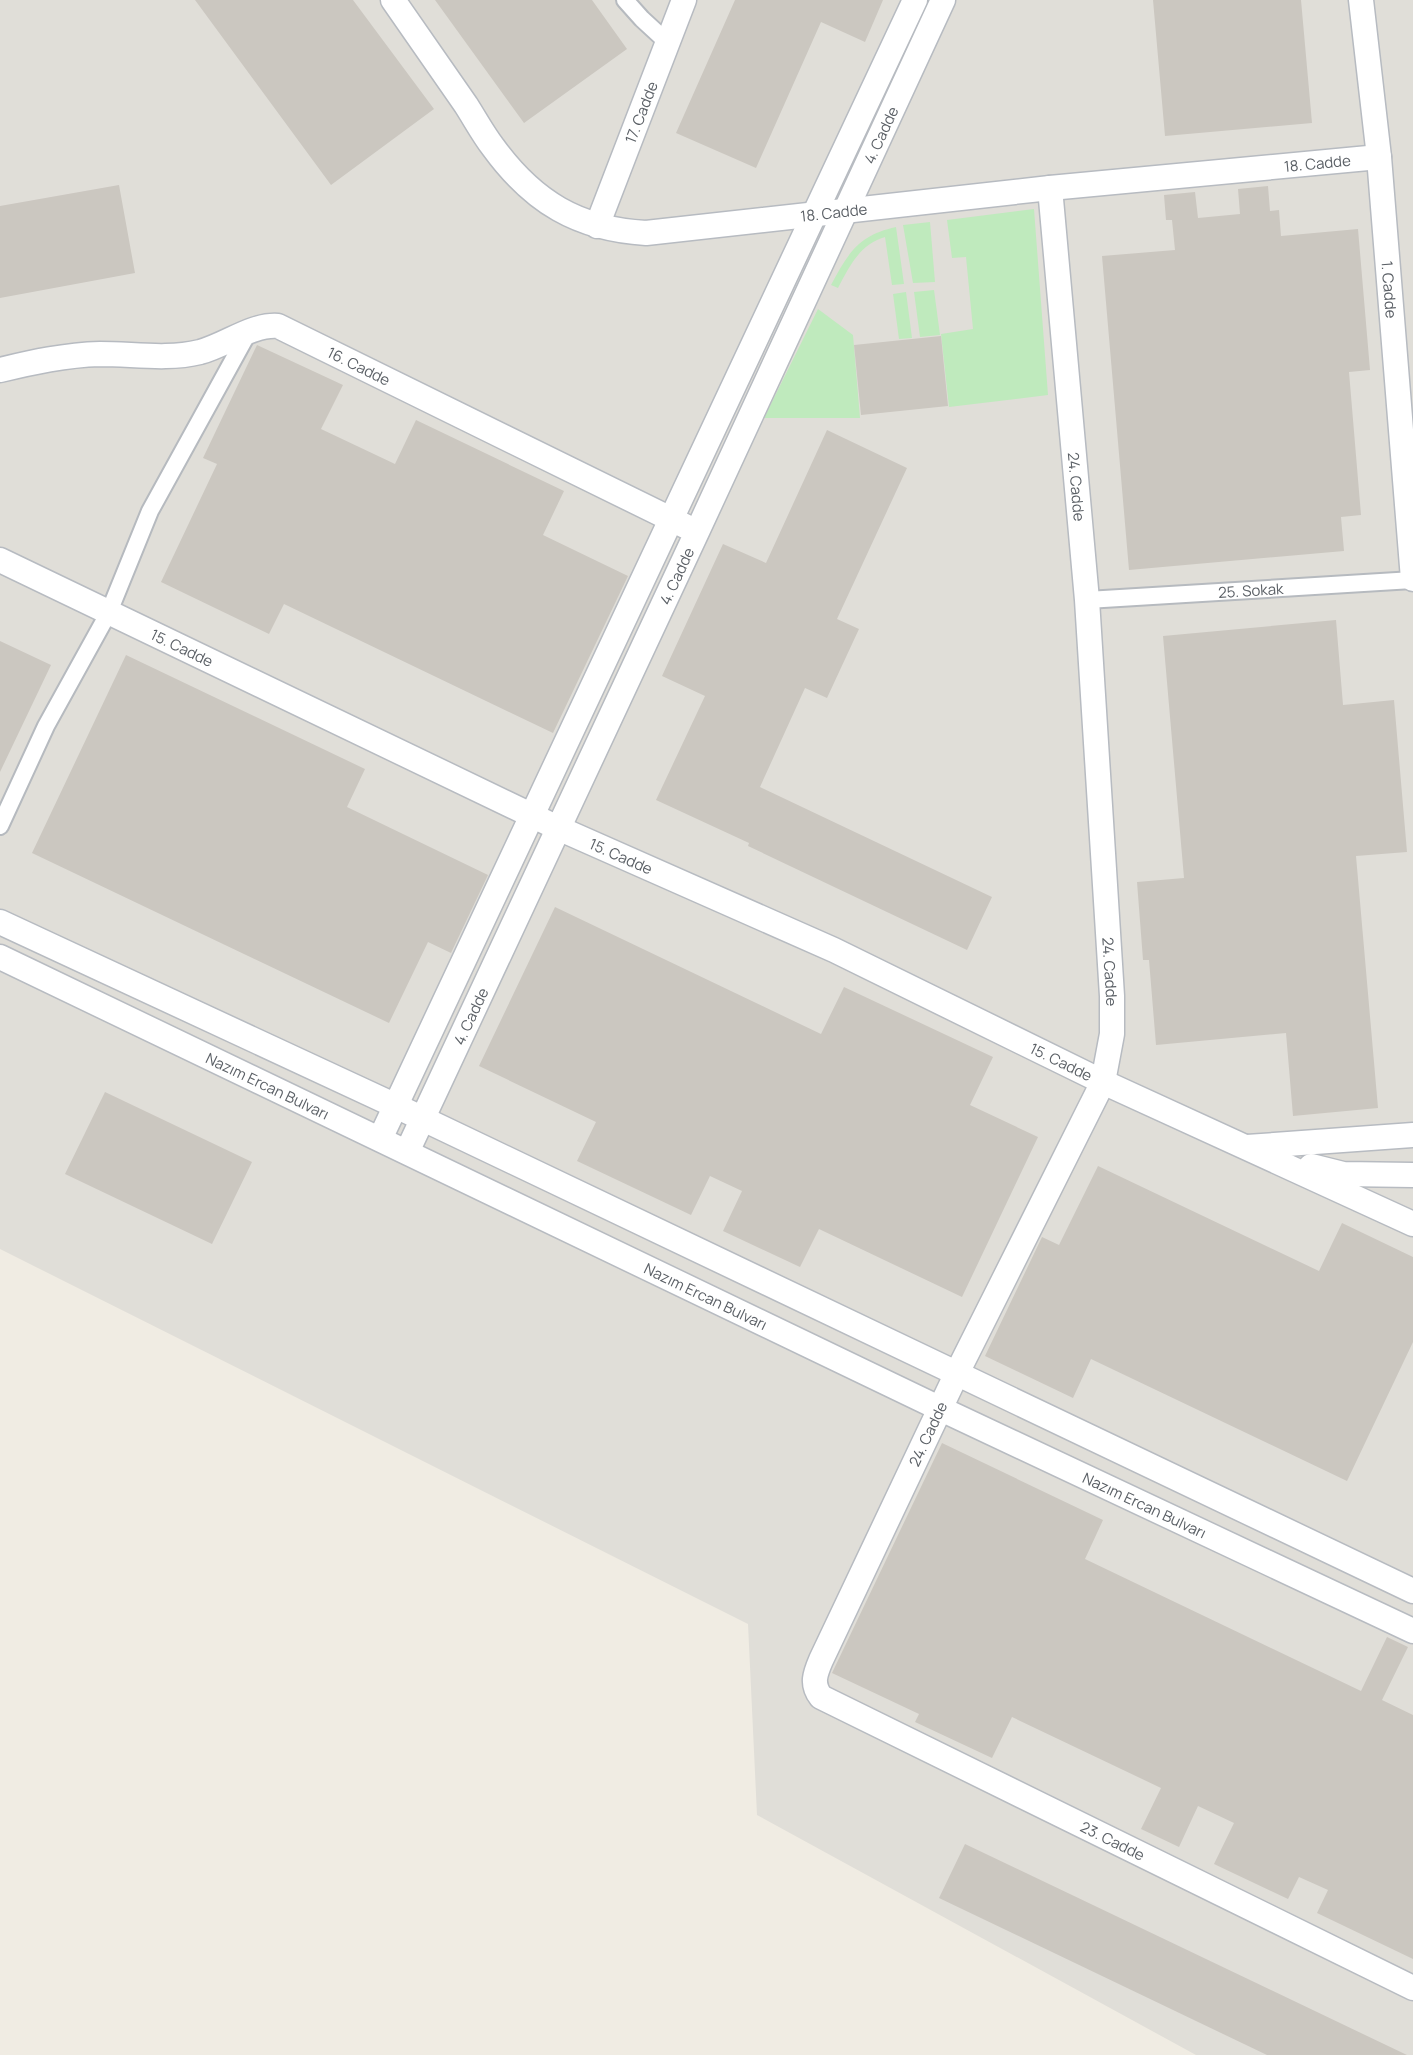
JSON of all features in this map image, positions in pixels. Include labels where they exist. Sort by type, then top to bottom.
[{"type":"street","name":"18. Cadde","points":[[393,0],[493,147],[517,177],[543,199],[568,215],[597,226],[623,232],[646,233],[1050,188],[1379,157]]},
{"type":"street","points":[[625,0],[668,42]]},
{"type":"street","name":"17. Cadde","points":[[597,226],[684,0]]},
{"type":"street","name":"4. Cadde","points":[[380,1139],[915,0]]},
{"type":"street","name":"4. Cadde","points":[[407,1152],[943,0]]},
{"type":"street","name":"1. Cadde","points":[[1361,0],[1379,157],[1413,580]]},
{"type":"street","name":"24. Cadde","points":[[816,1690],[814,1681],[821,1660],[956,1375],[1103,1082],[1112,1034],[1112,996],[1086,600],[1050,188]]},
{"type":"street","name":"16. Cadde","points":[[0,370],[49,358],[76,355],[178,356],[207,350],[271,326],[286,329],[697,532]]},
{"type":"street","points":[[0,826],[46,726],[109,612],[150,512],[248,333]]},
{"type":"street","name":"15. Cadde","points":[[0,560],[558,828],[834,950],[1103,1082],[1413,1224]]},
{"type":"street","name":"25. Sokak","points":[[1086,600],[1413,580]]},
{"type":"street","points":[[0,922],[396,1106],[1413,1591]]},
{"type":"street","name":"Nazım Ercan Bulvarı","points":[[0,957],[941,1409],[1413,1631]]},
{"type":"street","name":"15. Cadde","points":[[1245,1147],[1413,1135]]},
{"type":"street","name":"15. Cadde","points":[[1245,1147],[1343,1174],[1413,1175]]},
{"type":"street","name":"23. Cadde","points":[[816,1690],[821,1697],[1413,1988]]},
{"type":"shaded area","points":[[0,0],[1413,0],[1413,2055],[1196,2055],[757,1815],[748,1624],[0,1249]]},
{"type":"green space","points":[[1034,209],[1048,395],[949,407],[941,334],[973,329],[966,257],[952,258],[947,220]]},
{"type":"green space","points":[[930,222],[935,282],[913,283],[903,225]]},
{"type":"green space","points":[[896,227],[904,284],[892,285],[885,237],[876,240],[856,257],[838,288],[831,285],[856,247],[883,230]]},
{"type":"green space","points":[[934,290],[940,335],[920,337],[914,292]]},
{"type":"green space","points":[[906,292],[912,338],[899,339],[893,294]]},
{"type":"green space","points":[[818,309],[853,335],[860,418],[764,418]]},
{"type":"building","points":[[195,0],[353,0],[434,109],[331,185]]},
{"type":"building","points":[[435,0],[592,0],[627,49],[524,123]]},
{"type":"building","points":[[735,0],[883,0],[865,42],[821,22],[756,168],[676,133]]},
{"type":"building","points":[[1153,0],[1301,0],[1312,123],[1165,136]]},
{"type":"building","points":[[119,185],[135,273],[0,298],[0,206]]},
{"type":"building","points":[[1268,186],[1270,211],[1279,210],[1281,236],[1358,229],[1370,370],[1349,372],[1361,515],[1341,517],[1344,551],[1129,570],[1102,256],[1175,250],[1172,220],[1166,220],[1164,195],[1195,192],[1198,218],[1240,214],[1238,189]]},
{"type":"building","points":[[941,336],[948,406],[861,415],[854,345]]},
{"type":"building","points":[[257,345],[343,385],[321,429],[395,464],[416,420],[564,491],[543,535],[628,576],[553,733],[284,604],[269,634],[161,582],[217,464],[203,458]]},
{"type":"building","points":[[827,430],[907,468],[837,619],[859,629],[827,698],[805,688],[760,787],[992,897],[967,950],[656,800],[705,696],[662,676],[723,544],[766,563]]},
{"type":"building","points":[[1336,620],[1343,705],[1394,700],[1407,852],[1356,856],[1378,1108],[1293,1116],[1286,1033],[1156,1045],[1149,960],[1143,960],[1137,882],[1184,878],[1163,636]]},
{"type":"building","points":[[0,641],[51,665],[0,772]]},
{"type":"building","points":[[126,655],[365,769],[347,807],[488,875],[451,953],[428,942],[389,1023],[32,853]]},
{"type":"building","points":[[555,907],[821,1034],[844,987],[993,1057],[970,1105],[1038,1137],[962,1297],[819,1229],[800,1267],[723,1231],[742,1191],[710,1176],[691,1215],[577,1161],[596,1122],[479,1066]]},
{"type":"building","points":[[105,1092],[252,1162],[212,1244],[65,1174]]},
{"type":"building","points":[[1098,1166],[1319,1271],[1342,1223],[1413,1257],[1413,1342],[1347,1481],[1091,1359],[1073,1398],[985,1356],[1042,1237],[1059,1245]]},
{"type":"building","points":[[942,1443],[1103,1520],[1085,1559],[1361,1691],[1387,1637],[1408,1647],[1382,1700],[1413,1715],[1413,1959],[1317,1913],[1328,1890],[1299,1877],[1288,1899],[1214,1864],[1234,1823],[1198,1806],[1179,1847],[1141,1829],[1161,1788],[1012,1717],[992,1758],[915,1722],[919,1714],[832,1673]]},
{"type":"building","points":[[965,1844],[1407,2055],[1267,2055],[939,1898]]}]
